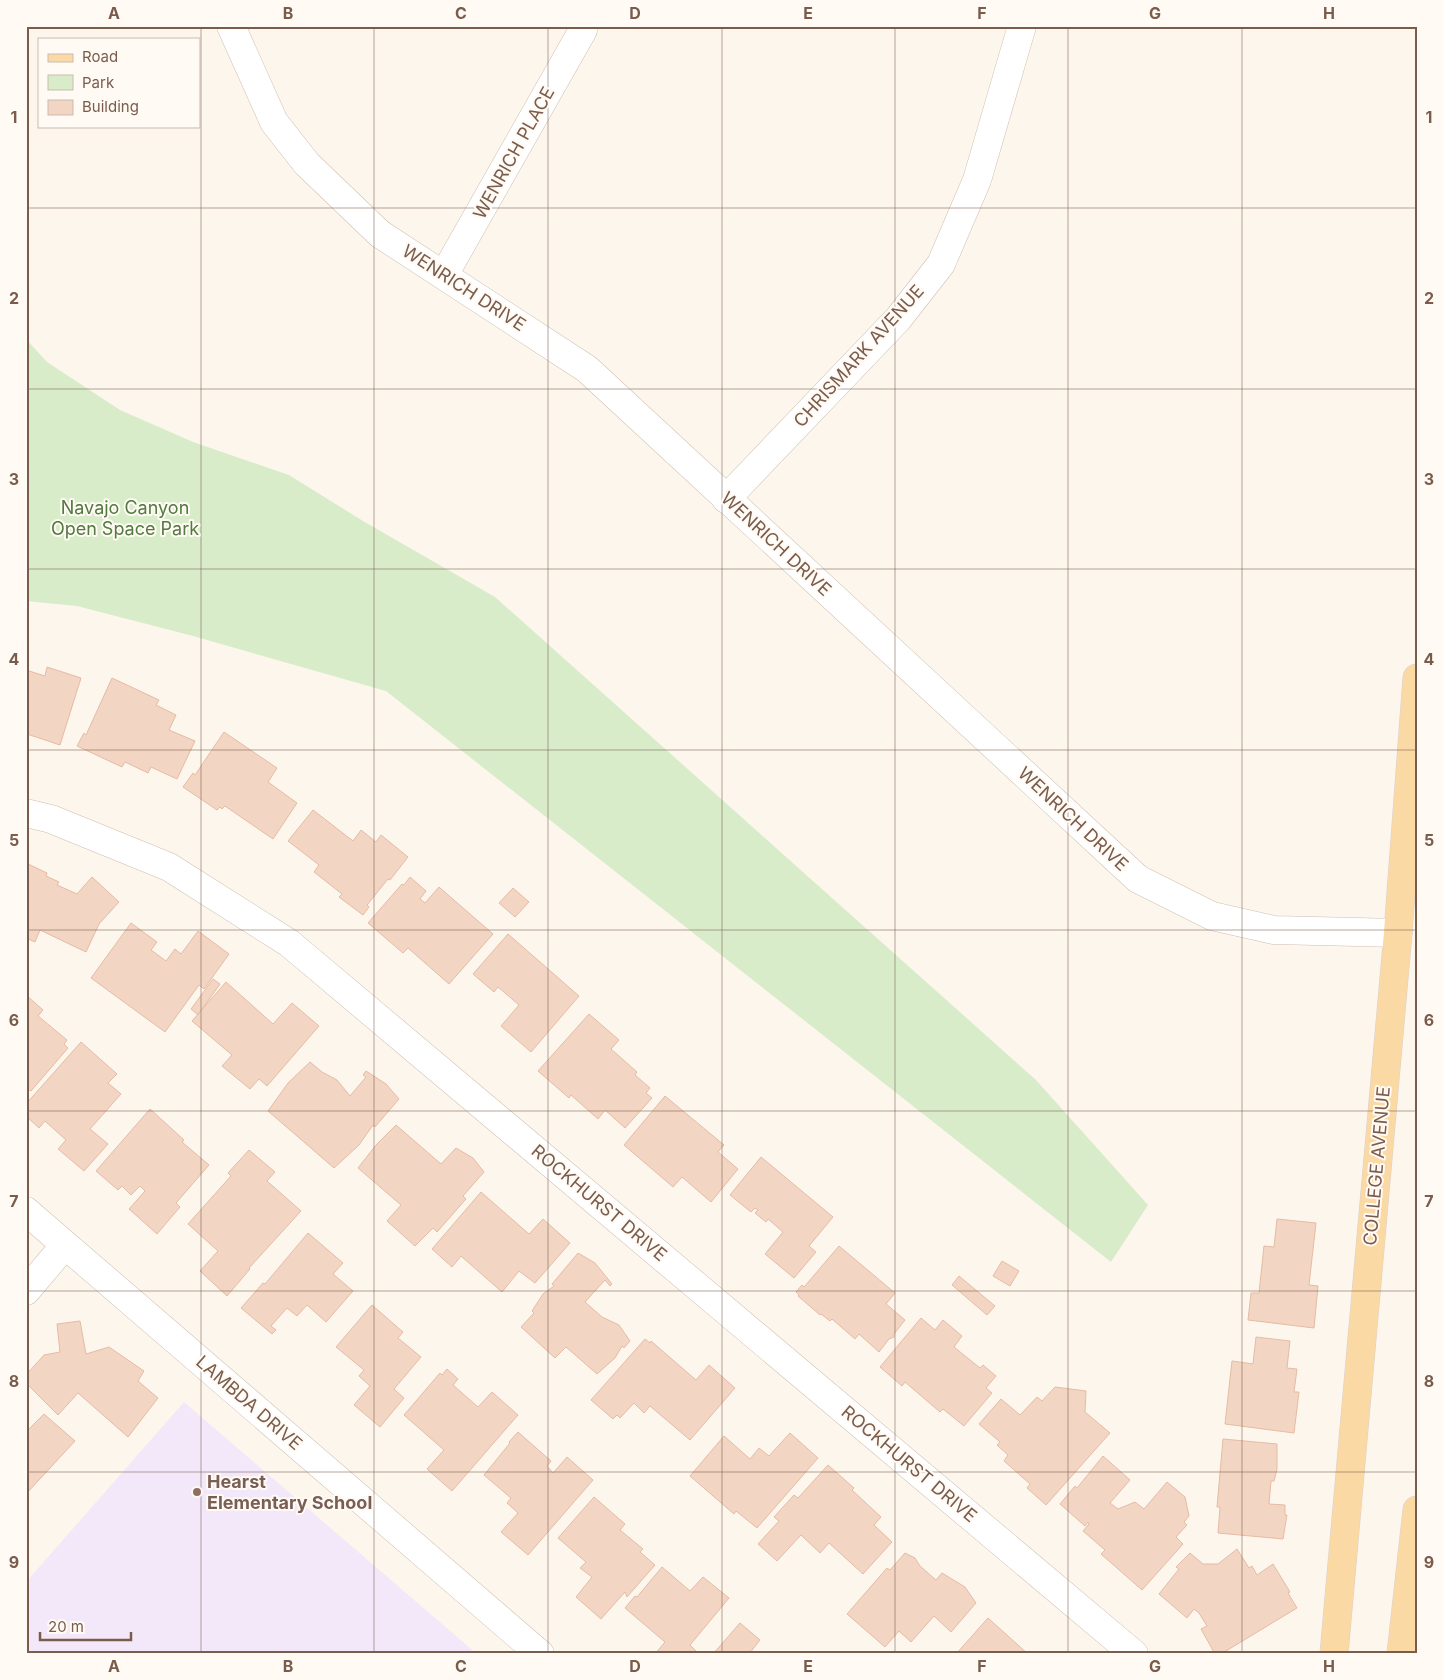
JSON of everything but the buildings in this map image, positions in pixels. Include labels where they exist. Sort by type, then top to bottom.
[{"type":"main road","name":"COLLEGE AVENUE","points":[[1334,1654],[1398,933],[1417,678]]},
{"type":"main road","points":[[1401,1654],[1417,1510]]},
{"type":"street","name":"WENRICH DRIVE","points":[[231,26],[274,122],[307,164],[380,234],[587,369],[1138,879],[1212,916],[1274,930],[1398,933]]},
{"type":"street","name":"CHRISMARK AVENUE","points":[[726,498],[898,319],[941,264],[977,180],[1022,26]]},
{"type":"street","name":"WENRICH PLACE","points":[[444,275],[583,30]]},
{"type":"street","name":"ROCKHURST DRIVE","points":[[26,813],[51,819],[169,867],[289,943],[1134,1654]]},
{"type":"street","name":"LAMBDA DRIVE","points":[[26,1211],[540,1654]]},
{"type":"street","points":[[26,1290],[65,1245]]},
{"type":"shaded area","name":"Hearst Elementary School","points":[[184,1402],[477,1654],[26,1654],[26,1582]]},
{"type":"green space","name":"Navajo Canyon Open Space Park","points":[[26,339],[47,362],[120,410],[193,442],[289,475],[363,521],[495,597],[1036,1080],[1148,1205],[1111,1262],[386,691],[193,636],[77,606],[26,601]]},
{"type":"place","name":"Hearst Elementary School","points":[[197,1492]]}]
